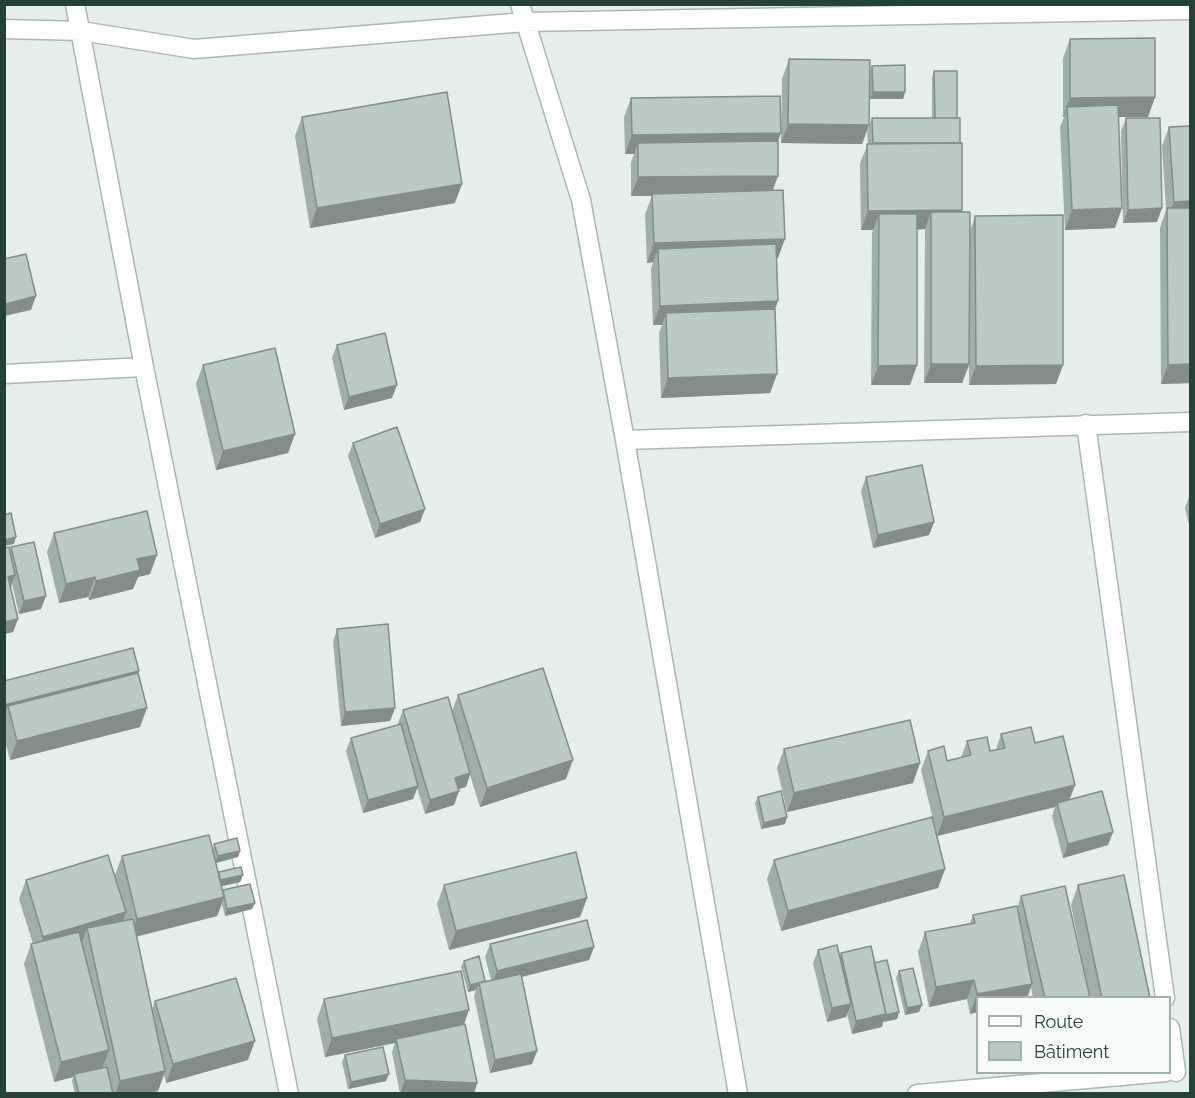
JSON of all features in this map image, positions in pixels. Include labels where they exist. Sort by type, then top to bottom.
[{"type":"street","points":[[75,4],[144,367],[289,1094]]},
{"type":"street","points":[[520,4],[581,200],[625,440],[738,1094]]},
{"type":"street","points":[[4,29],[81,31],[194,49],[525,22],[1191,10]]},
{"type":"street","points":[[4,374],[144,367]]},
{"type":"street","points":[[625,440],[1191,422]]},
{"type":"street","points":[[1086,424],[1165,996]]},
{"type":"street","points":[[1171,1037],[1175,1072]]},
{"type":"street","points":[[918,1094],[1152,1074]]},
{"type":"building","points":[[1155,38],[1155,97],[1070,98],[1070,39]]},
{"type":"building","points":[[789,59],[870,60],[869,125],[788,124]]},
{"type":"building","points":[[905,65],[905,92],[873,92],[872,66]]},
{"type":"building","points":[[934,71],[957,71],[957,118],[935,118]]},
{"type":"building","points":[[447,92],[462,184],[317,208],[302,117]]},
{"type":"building","points":[[780,96],[781,133],[632,135],[631,98]]},
{"type":"building","points":[[1118,105],[1122,208],[1072,210],[1067,107]]},
{"type":"building","points":[[872,118],[960,118],[960,143],[873,143]]},
{"type":"building","points":[[1126,118],[1160,118],[1162,208],[1128,210]]},
{"type":"building","points":[[1191,126],[1191,201],[1174,202],[1169,127]]},
{"type":"building","points":[[778,141],[778,176],[638,177],[638,143]]},
{"type":"building","points":[[962,143],[962,210],[868,211],[867,144]]},
{"type":"building","points":[[783,190],[785,239],[654,243],[652,194]]},
{"type":"building","points":[[1167,208],[1191,208],[1191,364],[1168,365]]},
{"type":"building","points":[[931,212],[970,212],[969,364],[931,364]]},
{"type":"building","points":[[879,214],[917,214],[917,365],[878,366]]},
{"type":"building","points":[[1063,215],[1063,365],[976,366],[975,216]]},
{"type":"building","points":[[776,244],[778,301],[660,306],[658,249]]},
{"type":"building","points":[[26,254],[36,296],[6,304],[4,259]]},
{"type":"building","points":[[775,309],[777,374],[668,378],[666,313]]},
{"type":"building","points":[[385,333],[397,385],[349,397],[337,345]]},
{"type":"building","points":[[275,348],[295,434],[223,451],[203,365]]},
{"type":"building","points":[[397,427],[425,509],[380,524],[353,443]]},
{"type":"building","points":[[922,465],[934,522],[878,535],[866,477]]},
{"type":"building","points":[[147,511],[157,555],[137,559],[140,570],[96,581],[95,577],[66,584],[54,533]]},
{"type":"building","points":[[11,513],[16,537],[4,540],[4,515]]},
{"type":"building","points":[[34,542],[46,596],[24,601],[11,547]]},
{"type":"building","points":[[9,547],[15,575],[8,577],[18,619],[4,622],[4,548]]},
{"type":"building","points":[[388,624],[395,708],[345,712],[337,629]]},
{"type":"building","points":[[133,648],[139,671],[4,705],[4,681]]},
{"type":"building","points":[[543,668],[573,760],[487,788],[458,695]]},
{"type":"building","points":[[138,673],[147,708],[17,741],[8,706]]},
{"type":"building","points":[[448,697],[470,773],[455,778],[459,791],[430,800],[403,710]]},
{"type":"building","points":[[910,720],[920,763],[794,793],[784,749]]},
{"type":"building","points":[[401,724],[418,786],[368,800],[351,738]]},
{"type":"building","points":[[1031,727],[1035,743],[1063,736],[1075,785],[944,817],[928,751],[944,746],[947,761],[971,755],[967,741],[987,737],[990,751],[1005,748],[1001,734]]},
{"type":"building","points":[[781,791],[787,817],[764,823],[758,797]]},
{"type":"building","points":[[1102,791],[1113,832],[1068,844],[1057,803]]},
{"type":"building","points":[[932,817],[945,869],[788,911],[774,860]]},
{"type":"building","points":[[209,835],[224,897],[137,919],[122,856]]},
{"type":"building","points":[[237,838],[240,851],[218,856],[214,844]]},
{"type":"building","points":[[576,852],[587,898],[456,931],[444,885]]},
{"type":"building","points":[[108,855],[126,912],[43,937],[26,880]]},
{"type":"building","points":[[241,867],[243,875],[220,880],[219,872]]},
{"type":"building","points":[[1124,875],[1150,996],[1102,996],[1078,885]]},
{"type":"building","points":[[250,884],[255,903],[227,909],[223,890]]},
{"type":"building","points":[[1065,886],[1090,996],[1045,996],[1021,896]]},
{"type":"building","points":[[1017,906],[1032,984],[977,994],[974,980],[936,987],[925,932],[975,923],[973,915]]},
{"type":"building","points":[[133,919],[165,1071],[120,1081],[87,928]]},
{"type":"building","points":[[587,920],[594,947],[497,971],[490,944]]},
{"type":"building","points":[[79,932],[109,1050],[61,1062],[31,944]]},
{"type":"building","points":[[837,945],[851,1004],[832,1008],[818,950]]},
{"type":"building","points":[[871,946],[886,1014],[856,1021],[841,953]]},
{"type":"building","points":[[479,956],[485,981],[470,985],[464,961]]},
{"type":"building","points":[[887,960],[899,1012],[886,1015],[874,963]]},
{"type":"building","points":[[913,968],[922,1005],[907,1008],[899,971]]},
{"type":"building","points":[[461,971],[469,1010],[332,1038],[324,999]]},
{"type":"building","points":[[521,974],[537,1051],[495,1060],[479,983]]},
{"type":"building","points":[[236,978],[255,1041],[173,1064],[155,1001]]},
{"type":"building","points":[[465,1024],[477,1083],[405,1080],[396,1039]]},
{"type":"building","points":[[383,1047],[389,1074],[351,1082],[345,1055]]},
{"type":"building","points":[[107,1067],[113,1094],[79,1094],[74,1074]]}]
